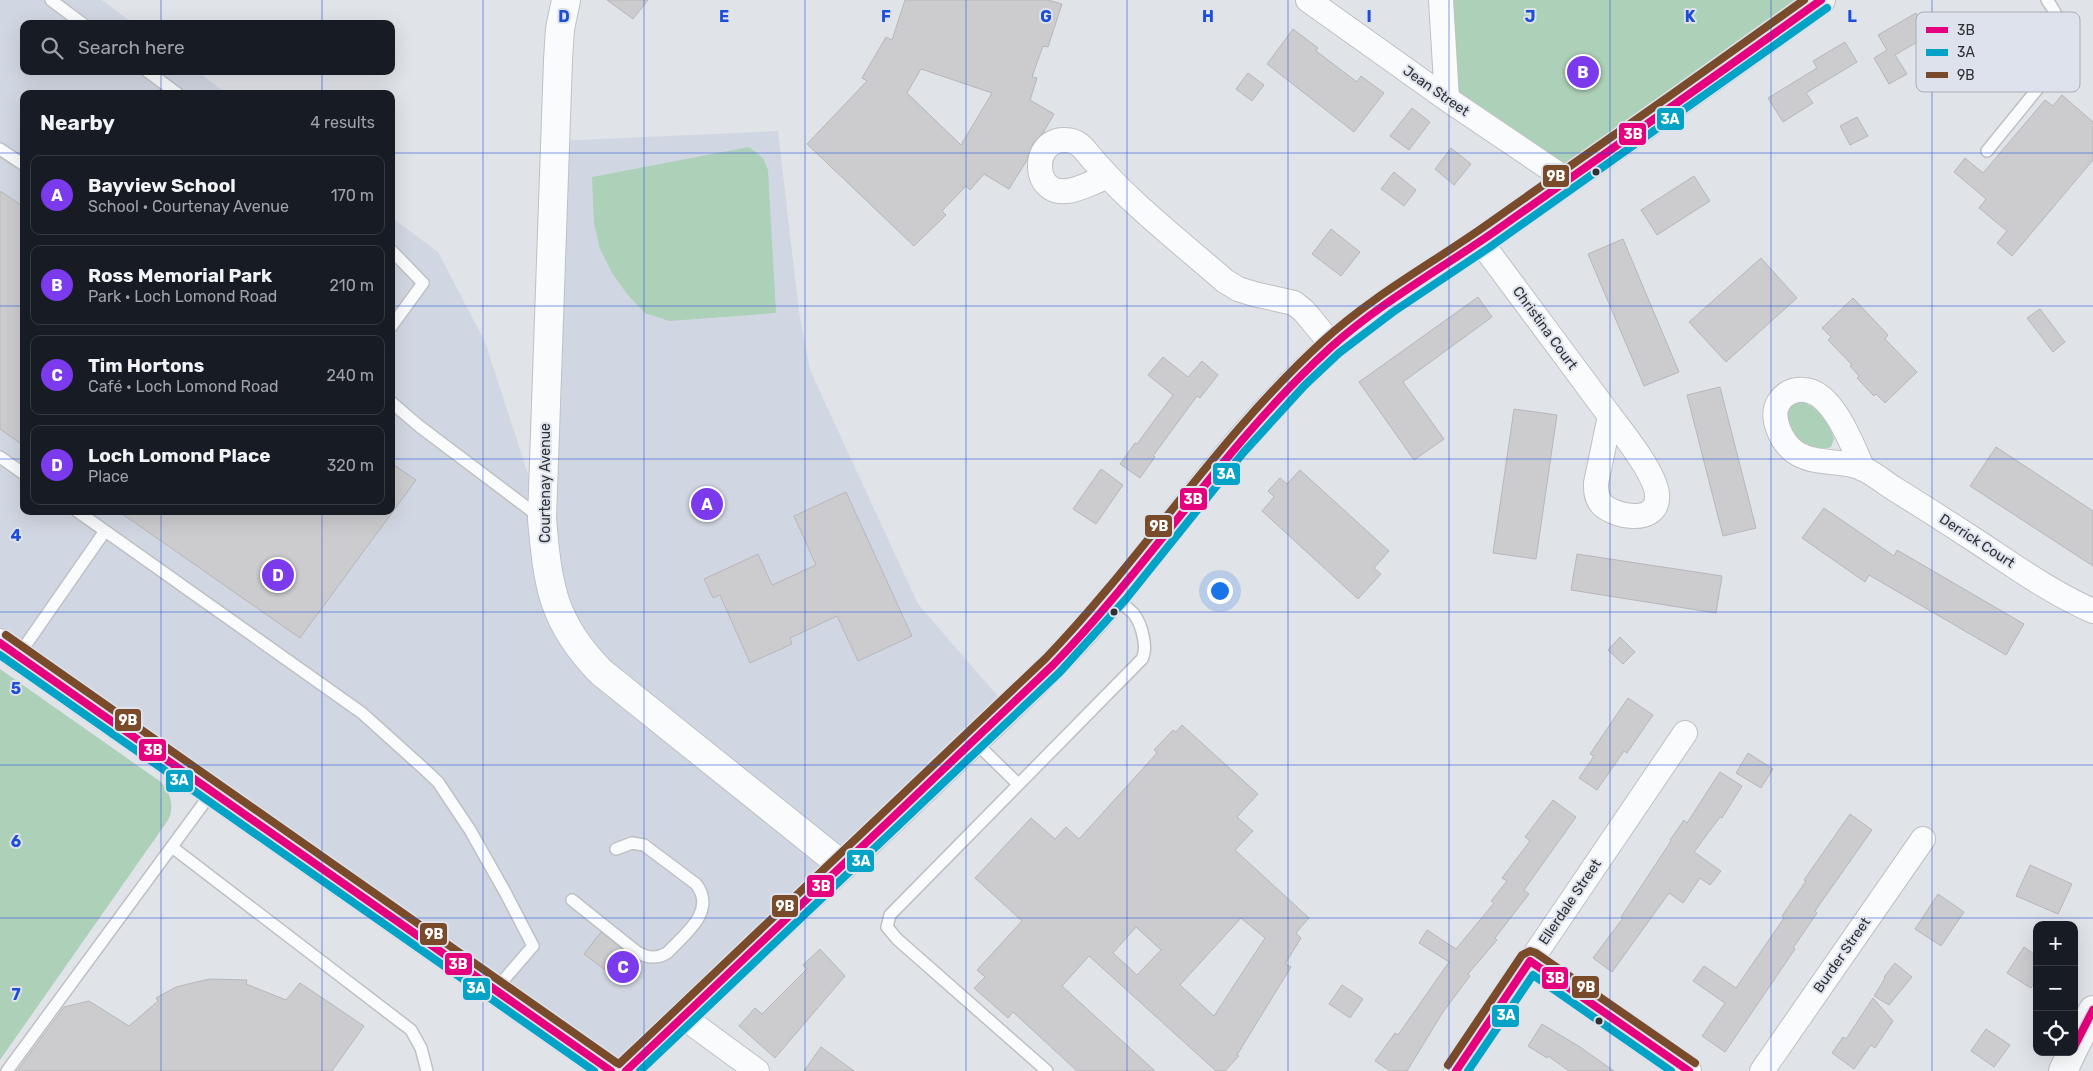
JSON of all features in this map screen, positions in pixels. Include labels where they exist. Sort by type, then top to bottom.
[{"type":"main road","points":[[626,1071],[974,741],[1087,628],[1274,401],[1333,346],[1391,301],[1670,109],[1821,0]]},
{"type":"street","name":"Courtenay Avenue","points":[[566,0],[560,29],[558,60],[542,518],[550,584],[557,609],[568,633],[582,652],[624,692],[843,866]]},
{"type":"street","name":"Jean Street","points":[[1308,0],[1447,99],[1567,180]]},
{"type":"street","points":[[1441,0],[1447,99]]},
{"type":"street","points":[[1106,177],[1225,281],[1238,289],[1294,303],[1304,311],[1333,346]]},
{"type":"street","name":"Christina Court","points":[[1480,241],[1610,416]]},
{"type":"street","name":"Derrick Court","points":[[1863,468],[2057,592],[2093,611]]},
{"type":"street","points":[[9,650],[611,1071]]},
{"type":"street","name":"Ellerdale Street","points":[[1456,1071],[1684,733]]},
{"type":"street","name":"Burder Street","points":[[1762,1071],[1923,839]]},
{"type":"street","points":[[1530,961],[1689,1071]]},
{"type":"street","points":[[2078,1040],[2093,1010]]},
{"type":"street","points":[[682,1016],[758,1071]]},
{"type":"street","points":[[2063,1071],[2070,1056]]},
{"type":"lane","points":[[51,0],[78,20]]},
{"type":"lane","points":[[2047,0],[2054,12]]},
{"type":"lane","points":[[152,75],[173,90]]},
{"type":"lane","points":[[1987,151],[2035,92]]},
{"type":"lane","points":[[0,149],[20,162]]},
{"type":"lane","points":[[395,254],[423,283],[395,322]]},
{"type":"lane","points":[[395,405],[448,448],[542,518]]},
{"type":"lane","points":[[0,457],[20,471]]},
{"type":"lane","points":[[83,515],[362,713],[438,782],[488,861],[533,946],[495,990]]},
{"type":"lane","points":[[9,650],[105,531]]},
{"type":"lane","points":[[1046,1071],[897,939],[887,926],[890,914],[1142,660],[1145,654],[1145,646],[1138,620],[1113,596]]},
{"type":"lane","points":[[974,741],[1018,784]]},
{"type":"lane","points":[[7,1071],[212,792]]},
{"type":"lane","points":[[572,900],[637,952],[649,958],[662,956],[698,919],[704,902],[702,893],[696,884],[644,845],[632,844],[616,849]]},
{"type":"lane","points":[[172,847],[410,1030],[421,1048],[427,1071]]},
{"type":"shaded area","points":[[0,0],[102,0],[129,20],[20,20],[20,75],[202,75],[222,90],[20,90],[20,515],[395,515],[395,220],[438,252],[485,342],[542,517],[555,141],[778,131],[799,312],[810,370],[918,604],[1008,708],[626,1071],[0,643]]},
{"type":"green space","points":[[1441,0],[1821,0],[1567,180],[1447,99]]},
{"type":"green space","points":[[749,147],[763,158],[768,170],[776,313],[669,321],[645,313],[627,294],[612,273],[600,249],[594,223],[592,177]]},
{"type":"green space","points":[[1796,401],[1809,405],[1825,420],[1834,439],[1831,447],[1821,449],[1811,447],[1794,436],[1789,428],[1787,419],[1789,410]]},
{"type":"green space","points":[[0,669],[161,782],[170,797],[171,812],[166,823],[0,1060]]},
{"type":"building","points":[[607,0],[648,0],[633,19]]},
{"type":"building","points":[[905,0],[1048,0],[1062,4],[1048,47],[1043,46],[1032,77],[1037,78],[1030,100],[1054,114],[1043,133],[1033,143],[1027,160],[1009,189],[984,174],[970,190],[966,186],[942,211],[946,215],[914,246],[807,144],[867,81],[862,78],[886,37],[892,40]],"holes":[[[921,69],[992,93],[961,145],[907,93]]]},
{"type":"building","points":[[1916,13],[1916,43],[1895,55],[1907,74],[1889,84],[1874,58],[1887,50],[1878,35]]},
{"type":"building","points":[[1293,29],[1318,48],[1316,51],[1357,82],[1361,76],[1384,93],[1354,132],[1267,64]]},
{"type":"building","points":[[1845,42],[1857,62],[1806,93],[1813,103],[1783,122],[1768,98],[1817,68],[1813,61]]},
{"type":"building","points":[[1248,73],[1264,85],[1252,101],[1236,89]]},
{"type":"building","points":[[2062,95],[2093,122],[2093,160],[2012,256],[1997,243],[2007,231],[1979,208],[1986,199],[1954,172],[1965,158],[1983,173],[2045,100],[2053,106]]},
{"type":"building","points":[[1412,108],[1430,122],[1409,150],[1390,136]]},
{"type":"building","points":[[1857,117],[1868,136],[1850,145],[1840,126]]},
{"type":"building","points":[[1451,148],[1471,164],[1454,185],[1435,169]]},
{"type":"building","points":[[1394,172],[1416,190],[1404,206],[1381,189]]},
{"type":"building","points":[[1694,176],[1710,201],[1657,235],[1641,210]]},
{"type":"building","points":[[0,191],[20,204],[20,443],[0,429]]},
{"type":"building","points":[[1331,229],[1360,252],[1341,276],[1312,254]]},
{"type":"building","points":[[1623,239],[1679,372],[1644,386],[1588,254]]},
{"type":"building","points":[[1761,258],[1797,298],[1726,362],[1689,322]]},
{"type":"building","points":[[1478,297],[1492,317],[1403,382],[1444,439],[1414,460],[1359,382]]},
{"type":"building","points":[[1853,298],[1888,335],[1885,339],[1917,372],[1885,403],[1876,394],[1874,396],[1857,378],[1859,376],[1850,366],[1852,365],[1828,340],[1831,337],[1822,328]]},
{"type":"building","points":[[2040,309],[2065,342],[2053,352],[2027,318]]},
{"type":"building","points":[[1163,357],[1188,377],[1202,361],[1218,375],[1200,398],[1197,396],[1153,456],[1155,457],[1140,478],[1120,464],[1173,395],[1148,375]]},
{"type":"building","points":[[1720,387],[1756,528],[1723,536],[1687,395]]},
{"type":"building","points":[[1514,409],[1557,415],[1536,559],[1493,553]]},
{"type":"building","points":[[1996,447],[2093,511],[2093,566],[1970,486]]},
{"type":"building","points":[[395,466],[416,480],[395,509]]},
{"type":"building","points":[[1101,469],[1123,485],[1096,524],[1073,509]]},
{"type":"building","points":[[1300,470],[1389,551],[1374,568],[1381,574],[1358,599],[1262,511],[1274,497],[1268,491],[1280,478],[1287,484]]},
{"type":"building","points":[[846,492],[912,636],[858,661],[837,616],[790,638],[792,644],[750,663],[720,595],[713,598],[704,579],[758,554],[772,585],[816,565],[794,516]]},
{"type":"building","points":[[1824,508],[1894,556],[1897,550],[2024,624],[2006,655],[1869,575],[1865,582],[1802,538]]},
{"type":"building","points":[[124,515],[390,515],[300,638]]},
{"type":"building","points":[[1577,554],[1722,576],[1716,613],[1571,590]]},
{"type":"building","points":[[1620,637],[1635,652],[1623,664],[1608,650]]},
{"type":"building","points":[[1628,698],[1653,715],[1627,753],[1624,751],[1597,790],[1579,778],[1594,756],[1590,754]]},
{"type":"building","points":[[1182,725],[1258,794],[1237,817],[1253,831],[1235,850],[1309,918],[1296,933],[1301,938],[1285,964],[1291,967],[1237,1055],[1239,1056],[1225,1071],[1216,1071],[1089,956],[1062,986],[1155,1071],[1077,1071],[1013,1012],[1008,1018],[974,988],[985,977],[977,970],[1022,921],[975,878],[1031,818],[1055,839],[1066,827],[1079,839],[1157,753],[1154,750],[1173,730],[1176,732]],"holes":[[[1241,918],[1265,938],[1214,1016],[1180,985]],[[1136,927],[1161,950],[1137,975],[1113,953]]]},
{"type":"building","points":[[1748,753],[1773,769],[1761,788],[1736,773]]},
{"type":"building","points":[[1720,772],[1742,786],[1722,818],[1720,817],[1694,852],[1721,871],[1710,885],[1700,878],[1683,903],[1669,893],[1612,972],[1593,958],[1623,918],[1621,917],[1670,840],[1684,820],[1687,823]]},
{"type":"building","points":[[1553,800],[1576,817],[1524,890],[1529,894],[1495,938],[1497,940],[1468,974],[1470,976],[1443,1012],[1407,1071],[1390,1071],[1375,1061],[1395,1033],[1398,1035],[1449,962],[1419,943],[1427,930],[1456,949],[1494,903],[1491,901],[1507,881],[1502,878],[1530,841],[1525,837]]},
{"type":"building","points":[[1850,814],[1872,830],[1815,911],[1817,913],[1793,948],[1795,949],[1725,1052],[1702,1036],[1725,1003],[1693,981],[1704,966],[1736,988],[1784,918],[1782,916],[1806,881],[1804,880]]},
{"type":"building","points":[[2030,865],[2072,884],[2058,914],[2016,896]]},
{"type":"building","points":[[1938,894],[1964,912],[1941,946],[1915,929]]},
{"type":"building","points":[[601,932],[637,961],[621,982],[584,954]]},
{"type":"building","points":[[2024,947],[2033,953],[2033,985],[2031,988],[2007,973]]},
{"type":"building","points":[[820,949],[845,976],[775,1058],[739,1026],[755,1008],[762,1014],[807,969],[803,965]]},
{"type":"building","points":[[1895,963],[1912,977],[1889,1005],[1874,996],[1884,977]]},
{"type":"building","points":[[209,979],[247,980],[246,984],[286,1000],[300,983],[364,1026],[332,1071],[17,1071],[64,1007],[89,1001],[129,1026],[158,1001],[156,998],[176,987]]},
{"type":"building","points":[[1342,985],[1363,999],[1350,1018],[1329,1004]]},
{"type":"building","points":[[1873,998],[1893,1021],[1875,1048],[1871,1045],[1854,1069],[1832,1053],[1843,1037],[1846,1039]]},
{"type":"building","points":[[1542,1024],[1580,1047],[1614,1071],[1569,1071],[1548,1056],[1547,1058],[1528,1046]]},
{"type":"building","points":[[1986,1029],[2010,1045],[1994,1067],[1971,1051]]},
{"type":"building","points":[[821,1047],[854,1071],[804,1071]]},
{"type":"transit line","name":"9B","points":[[619,1064],[1046,658],[1116,579],[1215,456],[1285,378],[1323,341],[1361,309],[1485,226],[1804,0]]},
{"type":"transit line","name":"3B","points":[[626,1071],[1053,665],[1123,586],[1222,463],[1292,385],[1330,348],[1369,316],[1494,232],[1821,0]]},
{"type":"transit line","name":"3A","points":[[640,1071],[1060,672],[1126,599],[1243,453],[1305,385],[1339,353],[1393,312],[1490,247],[1827,8]]},
{"type":"transit line","name":"9B","points":[[6,635],[617,1063]]},
{"type":"transit line","name":"3B","points":[[0,643],[611,1071]]},
{"type":"transit line","name":"3A","points":[[0,655],[594,1071]]},
{"type":"transit line","name":"9B","points":[[1448,1065],[1522,955],[1530,951],[1536,953],[1695,1063]]},
{"type":"transit line","name":"3B","points":[[1456,1071],[1530,961],[1689,1071]]},
{"type":"transit line","name":"3A","points":[[1468,1071],[1533,975],[1671,1071]]},
{"type":"transit line","name":"3B","points":[[2078,1039],[2093,1010]]},
{"type":"place","name":"Ross Memorial Park","points":[[1583,72]]},
{"type":"place","name":"Bayview School","points":[[707,504]]},
{"type":"place","name":"Loch Lomond Place","points":[[278,575]]},
{"type":"place","name":"Tim Hortons","points":[[623,967]]}]
